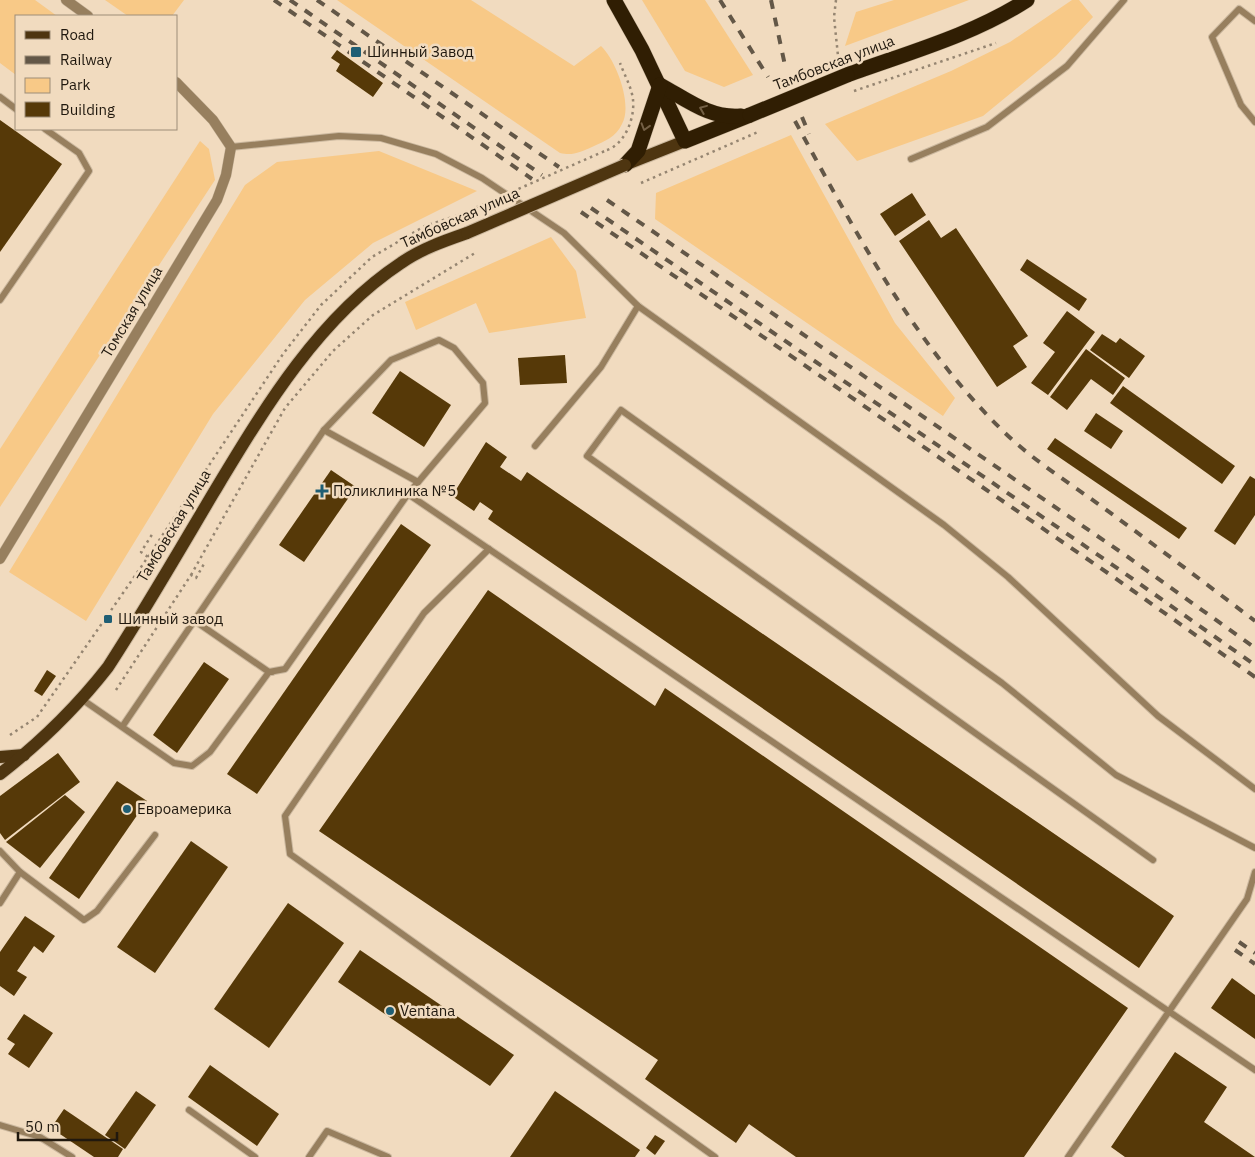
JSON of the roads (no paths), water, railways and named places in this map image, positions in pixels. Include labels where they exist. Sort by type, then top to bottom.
[{"type":"highway","points":[[614,0],[660,85],[685,141]]},
{"type":"highway","name":"Тамбовская улица","points":[[685,141],[847,75],[1006,14],[1027,0]]},
{"type":"highway","points":[[660,85],[700,109],[728,117],[750,115]]},
{"type":"highway","points":[[625,165],[638,151],[660,85]]},
{"type":"main road","name":"Тамбовская улица","points":[[0,774],[24,755],[82,700],[128,635],[240,449],[288,377],[323,333],[358,297],[403,262],[436,244],[685,141]]},
{"type":"main road","points":[[0,757],[24,755]]},
{"type":"street","points":[[66,0],[87,15]]},
{"type":"street","points":[[178,84],[208,114],[231,147]]},
{"type":"street","name":"Томская улица","points":[[0,559],[217,200],[226,175],[231,147]]},
{"type":"lane","points":[[911,159],[987,127],[1067,66],[1124,0]]},
{"type":"lane","points":[[1255,21],[1239,9],[1212,37],[1241,105],[1255,122]]},
{"type":"lane","points":[[0,97],[15,108]]},
{"type":"lane","points":[[0,300],[89,171],[79,152],[46,130]]},
{"type":"lane","points":[[231,147],[339,136],[380,138],[436,154],[482,178],[564,233],[593,259],[638,306],[944,525],[1008,577],[1158,716],[1255,788]]},
{"type":"lane","points":[[535,446],[601,367],[638,306]]},
{"type":"lane","points":[[82,700],[174,764],[192,766],[210,752],[268,672],[284,669],[408,494],[485,403],[482,384],[454,348],[439,340],[391,360],[324,430],[122,727]]},
{"type":"lane","points":[[1153,860],[587,456],[621,410],[1002,683],[1116,775],[1255,848]]},
{"type":"lane","points":[[324,430],[418,482]]},
{"type":"lane","points":[[408,494],[1255,1070]]},
{"type":"lane","points":[[490,549],[424,614],[285,816],[290,854],[715,1157]]},
{"type":"lane","points":[[195,621],[268,672]]},
{"type":"lane","points":[[0,851],[20,872],[84,920],[97,911],[155,835]]},
{"type":"lane","points":[[0,903],[20,872]]},
{"type":"lane","points":[[1068,1157],[1246,899],[1255,872]]},
{"type":"lane","points":[[189,1110],[254,1157]]},
{"type":"lane","points":[[0,1125],[40,1137],[72,1157]]},
{"type":"lane","points":[[309,1157],[327,1131],[388,1157]]},
{"type":"railway","points":[[274,0],[532,179]]},
{"type":"railway","points":[[290,0],[542,175]]},
{"type":"railway","points":[[317,0],[559,167]]},
{"type":"railway","points":[[720,0],[768,77]]},
{"type":"railway","points":[[771,0],[786,70]]},
{"type":"railway","points":[[802,117],[809,134]]},
{"type":"railway","points":[[795,121],[887,283],[940,360],[970,396],[1013,441],[1037,460],[1255,621]]},
{"type":"railway","points":[[607,200],[1128,557],[1255,648]]},
{"type":"railway","points":[[591,208],[1120,570],[1255,665]]},
{"type":"railway","points":[[581,212],[1115,578],[1255,677]]},
{"type":"railway","points":[[1239,942],[1255,953]]},
{"type":"railway","points":[[1235,950],[1255,964]]},
{"type":"place","name":"Шинный Завод","points":[[356,52]]},
{"type":"place","name":"Поликлиника №5","points":[[322,491]]},
{"type":"place","name":"Шинный завод","points":[[108,619]]},
{"type":"place","name":"Евроамерика","points":[[127,809]]},
{"type":"place","name":"Ventana","points":[[390,1011]]}]
